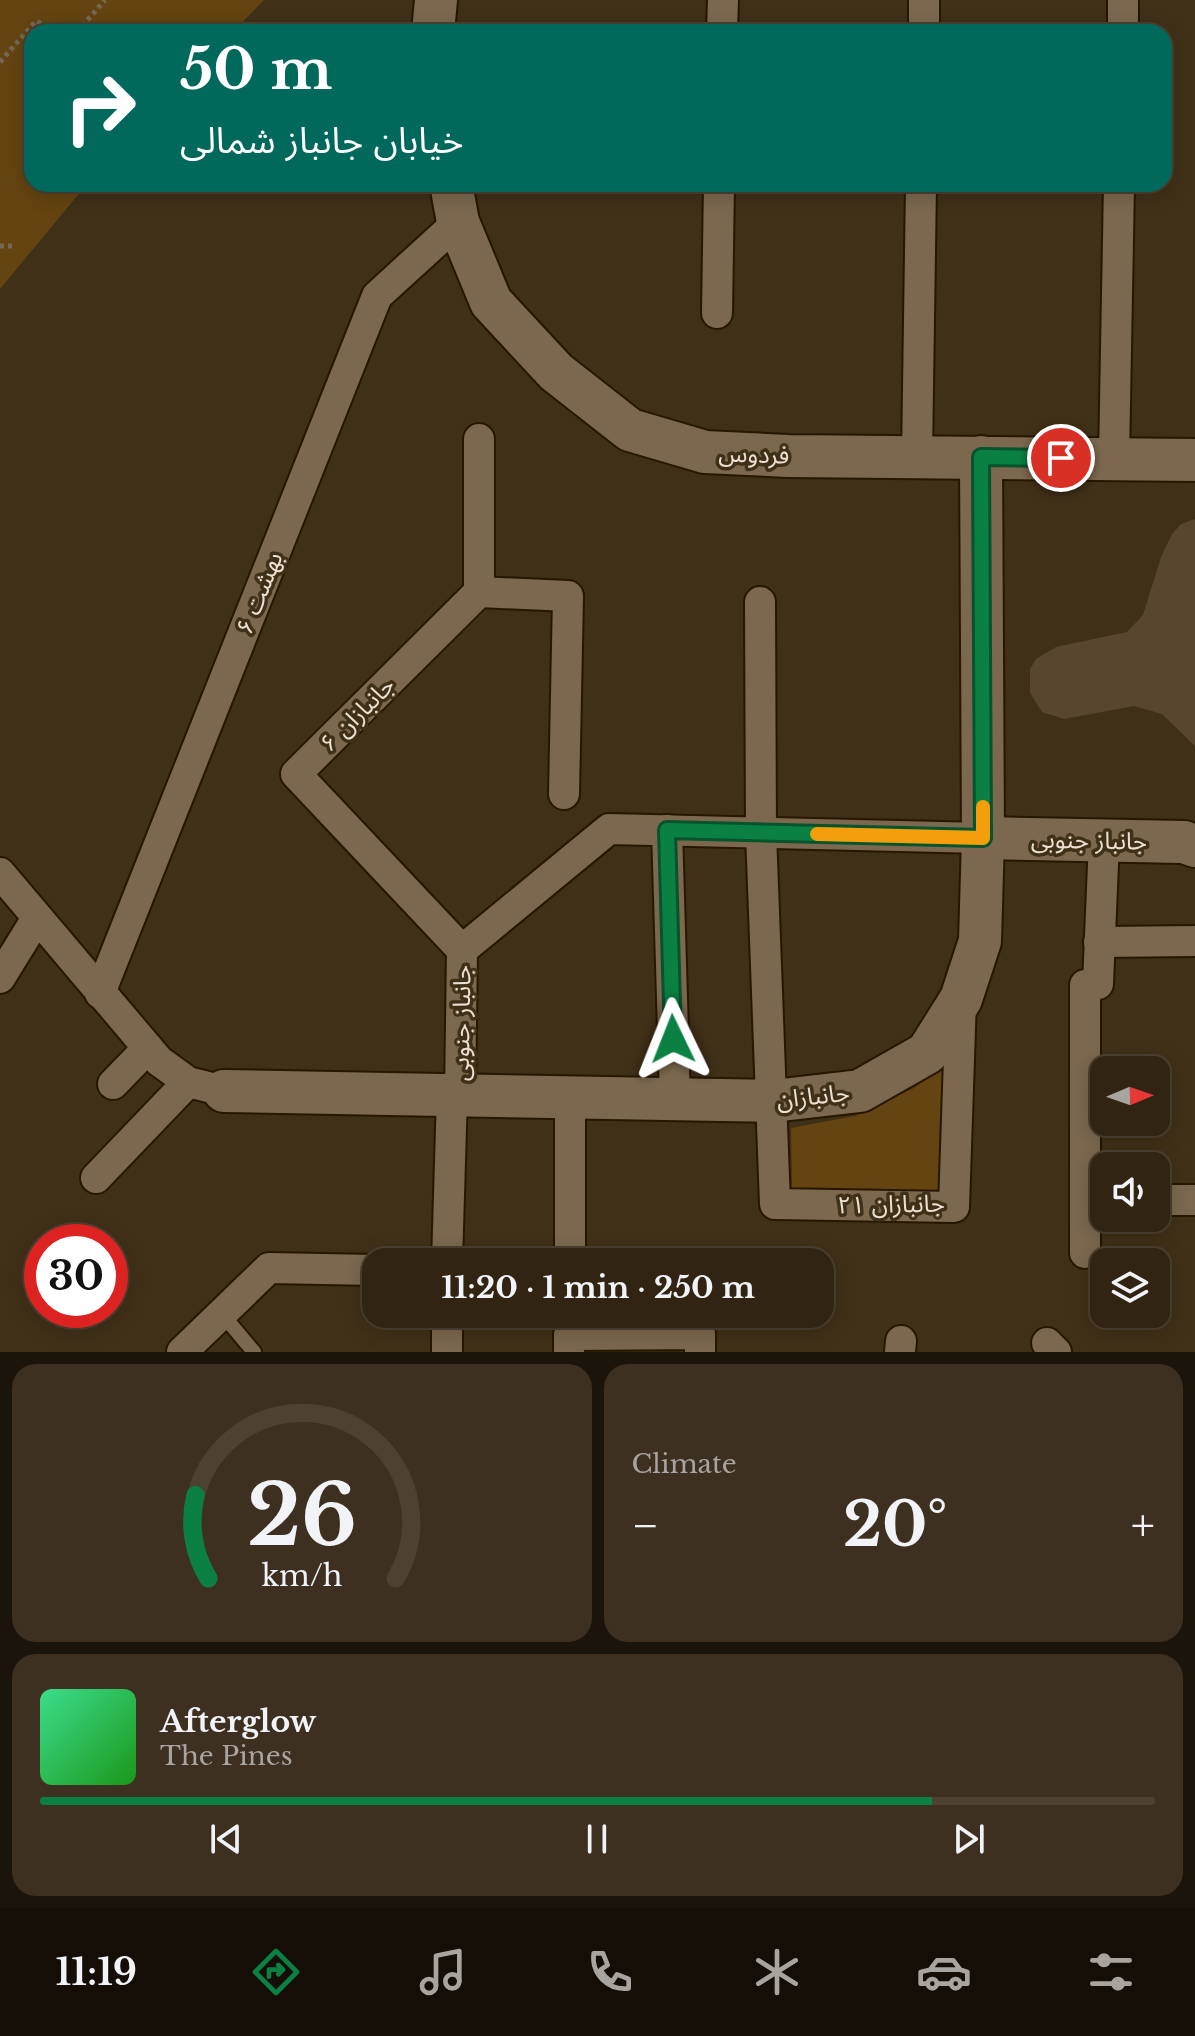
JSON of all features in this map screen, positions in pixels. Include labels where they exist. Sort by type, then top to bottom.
[{"type":"street","points":[[434,24],[436,0]]},
{"type":"street","points":[[722,24],[723,0]]},
{"type":"street","points":[[924,0],[924,24]]},
{"type":"street","points":[[1123,0],[1123,24]]},
{"type":"street","points":[[717,313],[719,192]]},
{"type":"street","points":[[917,456],[921,192]]},
{"type":"street","points":[[1114,459],[1119,192]]},
{"type":"street","name":"فردوس","points":[[455,203],[491,302],[556,372],[630,430],[705,452],[1195,460]]},
{"type":"street","name":"بهشت ۶","points":[[100,993],[377,296],[455,203]]},
{"type":"street","points":[[479,439],[479,592],[568,596],[564,794]]},
{"type":"street","name":"جانبازان","points":[[206,1087],[773,1101],[860,1091],[927,1053],[961,999],[980,941],[983,838],[981,457]]},
{"type":"street","name":"جانبازان ۶","points":[[462,950],[296,774],[479,592]]},
{"type":"street","points":[[760,602],[761,833],[773,1101]]},
{"type":"street","points":[[462,950],[609,829],[983,838]]},
{"type":"street","points":[[667,830],[675,1099]]},
{"type":"street","name":"جانباز جنوبی","points":[[983,838],[1184,842],[1195,846]]},
{"type":"street","points":[[1092,1152],[1085,985],[1098,984],[1104,840]]},
{"type":"street","points":[[0,873],[159,1061],[206,1087],[96,1178]]},
{"type":"street","points":[[0,978],[37,918]]},
{"type":"street","points":[[1099,942],[1195,941]]},
{"type":"street","name":"جانباز جنوبی","points":[[448,1248],[462,950]]},
{"type":"street","name":"جانبازان ۲۱","points":[[773,1101],[775,1204],[954,1207],[961,999]]},
{"type":"street","points":[[113,1084],[148,1048]]},
{"type":"street","points":[[570,1097],[570,1248]]},
{"type":"street","points":[[1170,1200],[1195,1200]]},
{"type":"street","points":[[1085,1253],[1090,1224]]},
{"type":"street","points":[[182,1352],[269,1268],[362,1270]]},
{"type":"street","points":[[447,1328],[447,1352]]},
{"type":"street","points":[[569,1352],[569,1335],[700,1334],[700,1352]]},
{"type":"lane","points":[[222,1314],[254,1352]]},
{"type":"path","points":[[84,24],[105,0]]},
{"type":"path","points":[[0,62],[24,35]]},
{"type":"path","points":[[0,246],[16,246]]},
{"type":"shaded area","points":[[0,0],[264,0],[241,24],[24,24],[24,192],[80,192],[0,289]]},
{"type":"shaded area","points":[[964,1045],[959,1198],[792,1198],[791,1128],[855,1116],[914,1088]]},
{"type":"building","points":[[1195,519],[1195,746],[1162,714],[1134,706],[1064,719],[1042,712],[1030,693],[1030,669],[1036,659],[1056,647],[1127,632],[1143,615],[1161,557],[1172,534],[1181,524]]},
{"type":"slow traffic","points":[[817,834],[983,838],[983,807]]},
{"type":"route","points":[[673,1039],[667,830],[983,838],[981,457],[1061,458]]}]
